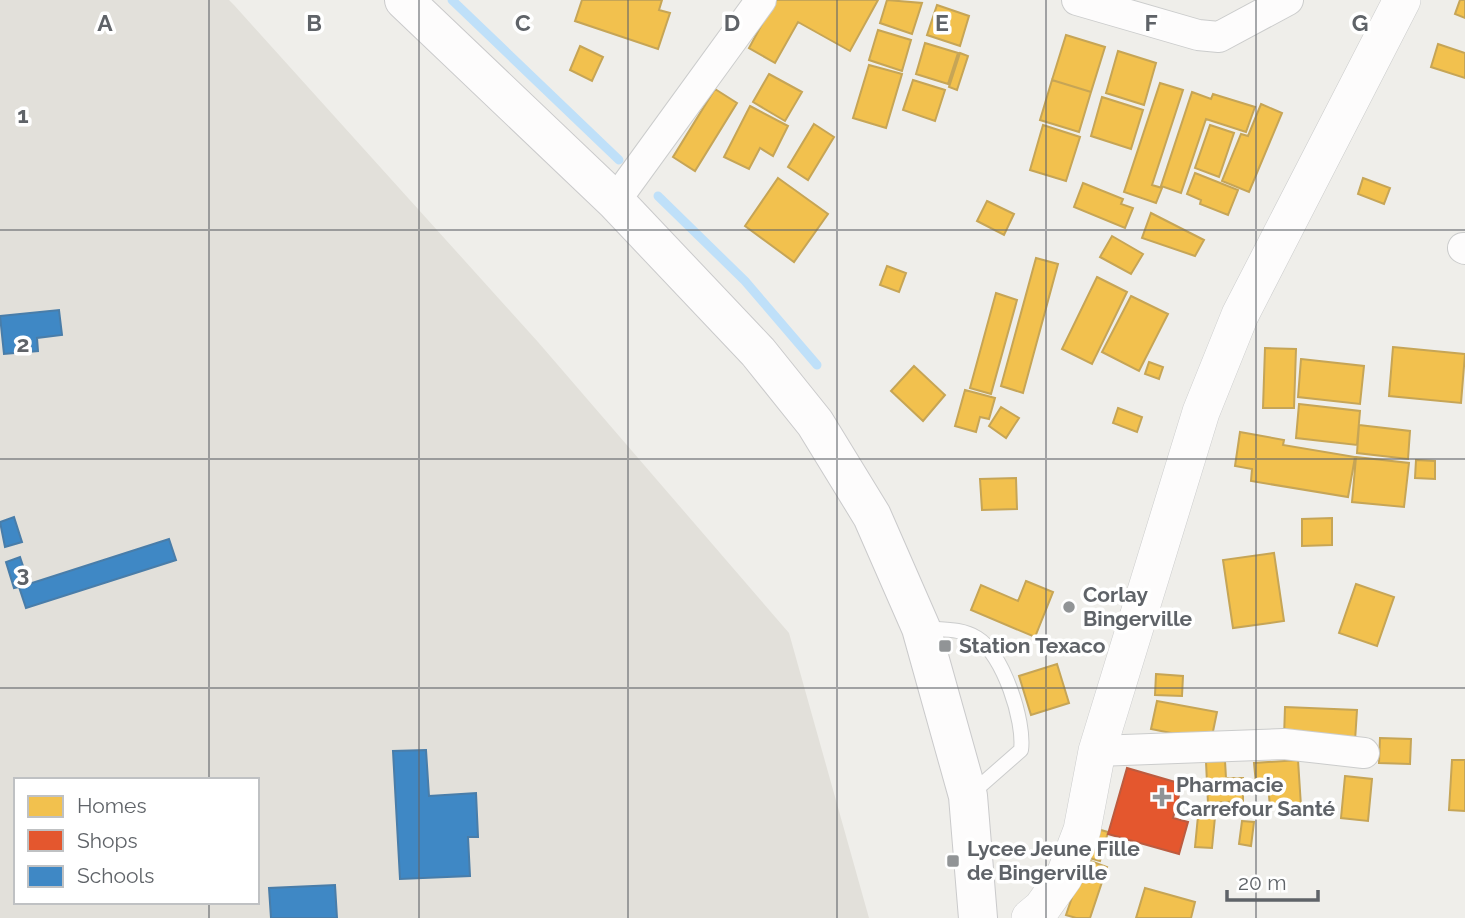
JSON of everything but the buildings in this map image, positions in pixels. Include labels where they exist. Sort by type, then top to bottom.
[{"type":"main road","points":[[404,0],[615,201],[758,352],[815,423],[872,516],[921,628],[968,796],[978,918]]},
{"type":"street","points":[[615,201],[761,0]]},
{"type":"street","points":[[1077,0],[1198,35],[1219,37],[1288,0]]},
{"type":"street","points":[[1030,918],[1042,908],[1064,877],[1082,830],[1097,751],[1202,412],[1240,315],[1402,0]]},
{"type":"street","points":[[1097,751],[1284,744],[1364,752]]},
{"type":"lane","points":[[921,628],[962,631],[991,650],[1000,666],[1023,733],[1021,750],[968,796]]},
{"type":"shaded area","points":[[0,0],[229,0],[538,342],[789,633],[869,918],[0,918]]},
{"type":"waterway","points":[[452,0],[619,160]]},
{"type":"waterway","points":[[658,196],[745,281],[817,365]]},
{"type":"place","name":"Corlay Bingerville","points":[[1069,607]]},
{"type":"place","name":"Station Texaco","points":[[945,646]]},
{"type":"place","name":"Pharmacie Carrefour Santé","points":[[1162,797]]},
{"type":"place","name":"Lycee Jeune Fille de Bingerville","points":[[953,861]]}]
